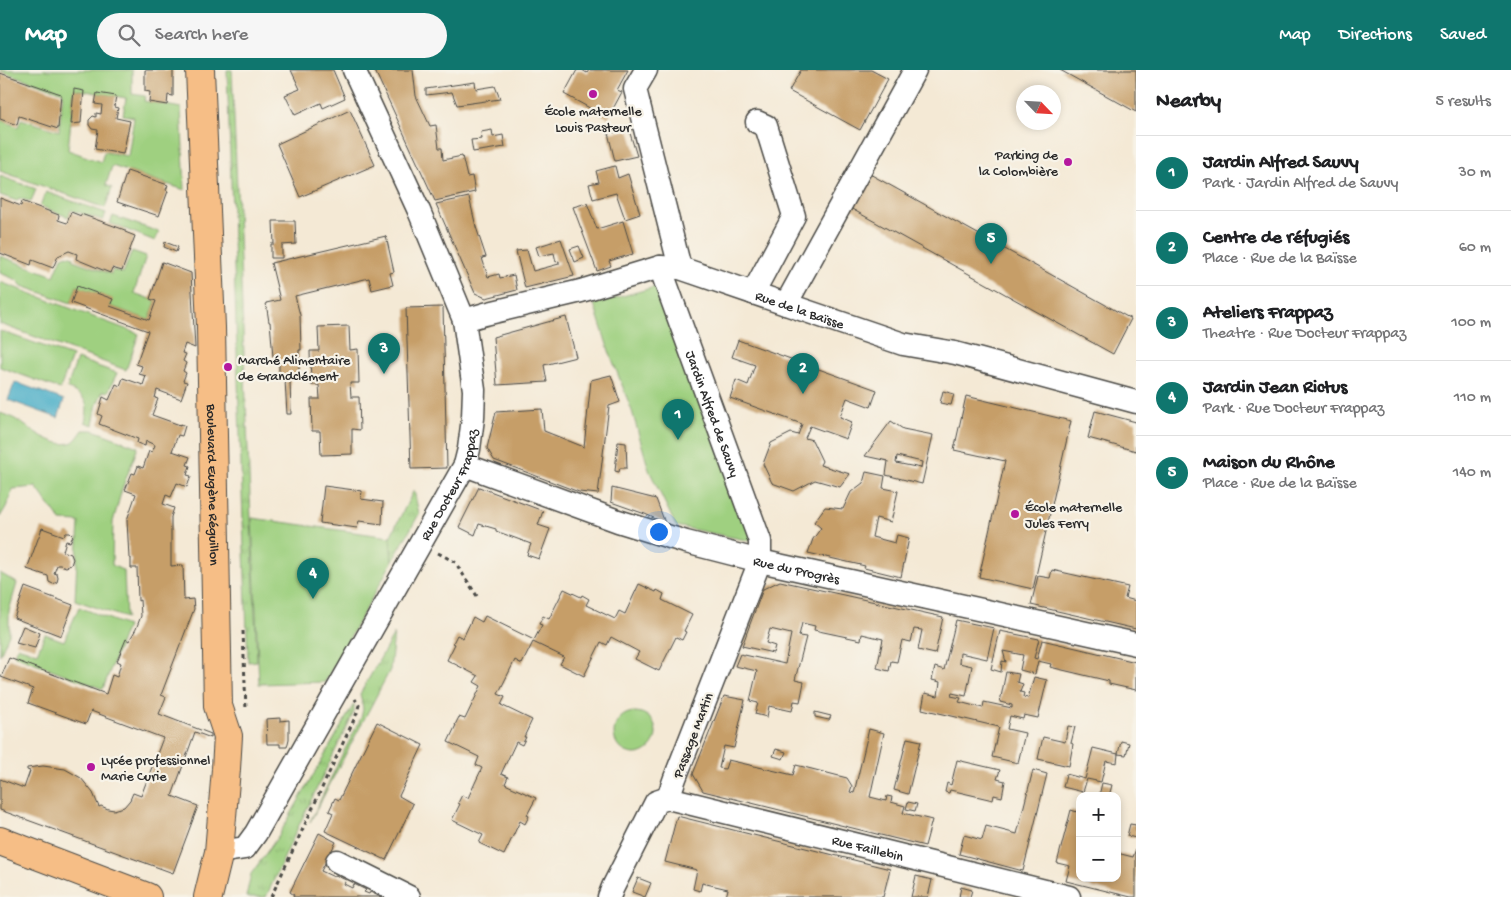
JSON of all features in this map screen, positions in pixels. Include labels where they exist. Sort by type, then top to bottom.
[{"type":"main road","name":"Boulevard Eugène Réguillon","points":[[200,70],[211,327],[218,706],[228,736],[219,852],[208,897]]},
{"type":"main road","points":[[1,845],[147,897]]},
{"type":"street","name":"Rue Docteur Frappaz","points":[[219,852],[245,848],[256,833],[465,465],[473,418],[474,390],[464,320],[419,211],[354,70]]},
{"type":"street","name":"Jardin Alfred de Sauvy","points":[[646,70],[635,89],[670,268],[760,541],[760,561]]},
{"type":"street","points":[[786,304],[915,70]]},
{"type":"street","points":[[753,293],[794,216],[766,126],[758,122]]},
{"type":"street","points":[[464,320],[670,268]]},
{"type":"street","name":"Rue de la Baïsse","points":[[670,268],[753,293],[903,344],[954,354],[1136,402]]},
{"type":"street","name":"Rue du Progrès","points":[[465,465],[618,522],[686,542],[760,561],[1136,644]]},
{"type":"street","name":"Passage Martin","points":[[668,798],[678,768],[760,561]]},
{"type":"street","points":[[609,897],[656,802],[668,798]]},
{"type":"street","name":"Rue Faillebin","points":[[668,798],[1069,897]]},
{"type":"street","points":[[337,861],[409,897]]},
{"type":"path","points":[[438,553],[455,562],[476,596]]},
{"type":"path","points":[[271,897],[357,713],[359,704],[342,680]]},
{"type":"green space","points":[[132,70],[132,94],[145,96],[144,101],[181,108],[185,190],[112,166],[106,185],[112,188],[105,208],[0,171],[0,120],[18,127],[21,119],[59,131],[63,92],[0,71]],"holes":[[[74,89],[126,98],[123,115],[134,117],[128,156],[104,152],[101,162],[68,150]]]},
{"type":"green space","points":[[227,70],[232,70],[257,661],[248,662]]},
{"type":"green space","points":[[0,176],[36,189],[31,202],[19,198],[17,201],[0,195]]},
{"type":"green space","points":[[46,192],[106,213],[103,220],[71,210],[68,217],[40,206]]},
{"type":"green space","points":[[113,216],[159,232],[155,241],[110,223]]},
{"type":"green space","points":[[132,251],[146,256],[134,293],[156,301],[149,320],[110,306],[112,299],[77,286],[71,303],[22,286],[17,280],[0,273],[0,256],[54,276],[62,257],[67,255],[74,257],[73,260],[111,274],[113,270],[123,273]]},
{"type":"green space","points":[[0,282],[139,334],[126,370],[0,324]]},
{"type":"green space","points":[[655,287],[756,542],[676,526],[649,470],[632,411],[609,351],[594,304]]},
{"type":"green space","points":[[0,331],[72,356],[60,389],[0,367]]},
{"type":"green space","points":[[77,359],[117,373],[108,392],[103,391],[97,404],[93,425],[85,422],[87,409],[85,401],[78,394],[67,388]]},
{"type":"green space","points":[[0,413],[13,418],[42,436],[58,443],[66,444],[73,442],[83,430],[93,430],[138,447],[122,489],[113,522],[112,565],[124,571],[126,618],[75,600],[79,522],[61,521],[36,487],[13,489],[0,517]]},
{"type":"green space","points":[[414,490],[419,514],[392,562],[390,537]]},
{"type":"green space","points":[[252,518],[390,537],[392,562],[325,682],[259,684]]},
{"type":"green space","points":[[0,573],[17,583],[9,611],[9,634],[0,655]]},
{"type":"green space","points":[[79,607],[127,626],[103,689],[14,655],[17,647],[37,653],[45,634],[64,641]]},
{"type":"green space","points":[[394,634],[390,670],[310,822],[361,718],[363,709],[360,694]]},
{"type":"green space","points":[[354,704],[354,712],[266,897],[246,897],[251,874],[279,835]]},
{"type":"green space","points":[[639,712],[647,715],[653,721],[656,733],[653,745],[647,751],[631,754],[623,751],[617,745],[614,729],[617,721],[623,715]]},
{"type":"water","points":[[15,382],[64,400],[58,418],[8,400]]},
{"type":"building","points":[[145,70],[173,70],[173,96],[168,95],[167,105],[149,102],[150,92],[145,91]]},
{"type":"building","points":[[291,70],[333,70],[345,98],[323,108],[321,103],[295,115],[285,95],[300,89]]},
{"type":"building","points":[[413,70],[416,96],[430,126],[436,125],[439,148],[442,148],[443,160],[462,156],[467,177],[472,176],[475,192],[435,201],[375,71]]},
{"type":"building","name":"École maternelle Louis Pasteur","points":[[577,70],[587,73],[589,70],[628,70],[617,90],[622,92],[608,118],[564,94]]},
{"type":"building","points":[[801,70],[871,70],[888,79],[860,130],[789,91]]},
{"type":"building","points":[[1060,70],[1136,70],[1136,112]]},
{"type":"building","points":[[0,73],[61,94],[58,129],[19,116],[17,125],[0,119]]},
{"type":"building","points":[[475,82],[476,89],[495,86],[500,99],[457,105],[452,92],[426,95],[426,89]]},
{"type":"building","points":[[74,89],[84,91],[81,123],[71,124]]},
{"type":"building","points":[[97,93],[116,96],[114,107],[118,108],[116,118],[130,121],[123,154],[95,149],[98,130],[92,129],[89,125],[89,120],[93,116],[96,117],[96,113],[101,114],[102,105],[95,104]]},
{"type":"building","points":[[350,110],[375,165],[300,197],[277,144]]},
{"type":"building","points":[[492,130],[493,137],[503,135],[505,147],[473,152],[471,140],[482,139],[481,132]]},
{"type":"building","points":[[629,130],[637,156],[615,161],[608,133]]},
{"type":"building","points":[[615,166],[618,178],[628,174],[640,214],[625,219],[616,193],[593,199],[589,184],[599,182],[596,171]]},
{"type":"building","points":[[127,171],[168,185],[166,190],[168,191],[159,216],[117,202]]},
{"type":"building","points":[[868,173],[1131,319],[1113,354],[850,208]]},
{"type":"building","points":[[469,197],[486,257],[482,258],[488,277],[499,274],[500,278],[514,275],[517,290],[486,298],[475,293],[436,204]]},
{"type":"building","points":[[0,198],[21,206],[22,201],[59,215],[58,220],[67,223],[71,212],[125,230],[125,232],[135,236],[122,271],[112,268],[110,273],[76,259],[77,254],[69,251],[58,256],[53,268],[32,260],[31,265],[0,253]]},
{"type":"building","points":[[587,203],[597,229],[623,221],[633,254],[609,261],[611,266],[597,271],[573,207]]},
{"type":"building","points":[[273,221],[295,221],[296,244],[282,245],[282,258],[271,258],[271,244],[274,244]]},
{"type":"building","points":[[386,236],[394,272],[390,273],[393,285],[372,290],[369,278],[295,296],[300,315],[301,350],[299,350],[299,377],[279,378],[279,355],[273,357],[270,322],[266,303],[280,300],[271,263]]},
{"type":"building","points":[[561,239],[574,276],[525,288],[516,251],[527,250],[533,271],[559,264],[559,261],[556,262],[554,253],[539,256],[536,247]]},
{"type":"building","points":[[165,242],[178,247],[176,252],[164,247]]},
{"type":"building","points":[[579,246],[584,258],[575,262],[570,249]]},
{"type":"building","points":[[162,262],[191,273],[195,348],[185,344],[182,353],[186,354],[183,361],[186,363],[183,371],[186,373],[183,381],[187,382],[181,399],[157,390],[155,398],[158,399],[152,415],[185,426],[182,436],[178,435],[172,451],[190,457],[187,465],[190,466],[187,475],[191,476],[187,487],[177,483],[171,497],[166,495],[163,504],[174,508],[171,517],[171,566],[183,565],[184,600],[193,599],[194,609],[161,695],[166,697],[159,714],[211,734],[211,738],[195,732],[172,796],[198,806],[173,873],[0,810],[0,779],[24,788],[30,771],[27,768],[43,766],[65,769],[81,778],[93,793],[99,807],[114,810],[124,807],[133,793],[141,796],[163,738],[91,711],[86,724],[28,703],[33,689],[1,677],[9,658],[106,694],[112,675],[117,677],[121,663],[117,661],[126,639],[129,641],[136,629],[141,616],[140,600],[138,601],[137,568],[131,568],[131,558],[129,558],[127,520],[136,494],[125,490],[132,473],[135,474],[138,466],[143,468],[149,451],[152,452],[155,445],[146,441],[145,446],[137,443],[138,439],[99,424],[102,416],[98,414],[103,397],[109,400],[116,384],[120,386],[123,378],[143,385],[146,376],[139,374],[142,366],[136,364],[148,331],[71,303],[77,286],[113,299],[110,306],[149,320],[156,301],[150,299]]},
{"type":"building","points":[[443,307],[447,468],[411,469],[406,308]]},
{"type":"building","points":[[566,317],[576,357],[544,365],[547,382],[497,385],[493,337]]},
{"type":"building","points":[[349,326],[350,350],[358,349],[359,383],[350,383],[351,397],[359,397],[360,430],[352,429],[352,454],[321,455],[320,431],[312,431],[311,399],[320,399],[319,385],[311,385],[310,351],[319,351],[318,327]]},
{"type":"building","points":[[738,340],[877,390],[871,407],[847,398],[840,417],[852,422],[846,439],[810,426],[805,438],[812,440],[822,461],[820,465],[850,474],[840,487],[815,480],[794,491],[772,483],[763,464],[771,443],[791,433],[798,435],[802,424],[730,398],[736,380],[748,385],[755,365],[732,357]]},
{"type":"building","points":[[611,375],[620,402],[609,406],[598,494],[579,492],[494,460],[487,448],[496,412],[542,409],[544,431],[584,447],[591,380]]},
{"type":"building","points":[[285,380],[290,380],[291,414],[287,414]]},
{"type":"building","points":[[943,391],[954,394],[951,405],[940,403]]},
{"type":"building","points":[[966,396],[1071,421],[1033,589],[979,577],[1005,461],[954,450]]},
{"type":"building","points":[[1095,411],[1136,422],[1136,451],[1088,438]]},
{"type":"building","points":[[891,421],[903,429],[933,435],[922,484],[886,475],[888,461],[865,456]],"holes":[[[897,456],[922,462],[921,468],[896,463]]]},
{"type":"building","points":[[618,442],[626,443],[627,468],[620,468],[619,472],[615,471]]},
{"type":"building","points":[[866,472],[885,476],[883,488],[898,491],[891,522],[876,518],[872,537],[895,543],[897,535],[909,538],[901,577],[864,568],[865,566],[808,553],[813,539],[821,528],[814,522],[825,507],[843,509],[851,492],[863,483]]},
{"type":"building","points":[[324,486],[362,491],[361,499],[383,502],[382,524],[359,521],[357,528],[320,523]]},
{"type":"building","points":[[479,487],[543,511],[538,525],[550,529],[539,559],[527,555],[531,544],[496,531],[496,529],[479,524],[475,535],[459,527]]},
{"type":"building","points":[[612,488],[656,499],[665,523],[611,502]]},
{"type":"building","points":[[42,528],[64,536],[66,533],[70,533],[73,536],[70,542],[66,541],[63,551],[71,554],[73,559],[71,565],[66,567],[57,565],[54,573],[57,574],[58,578],[57,582],[53,584],[49,582],[48,576],[27,569]]},
{"type":"building","points":[[1052,570],[1128,587],[1125,598],[1136,601],[1136,629],[1031,605],[1038,576],[1050,578]]},
{"type":"building","points":[[780,581],[943,617],[935,654],[918,650],[922,630],[914,629],[911,642],[902,640],[897,662],[891,661],[889,671],[877,668],[883,639],[862,634],[861,640],[814,630],[815,626],[802,623],[799,636],[806,637],[795,680],[804,682],[800,702],[794,701],[792,711],[769,706],[767,717],[755,714],[758,703],[750,701],[757,671],[735,666],[740,654],[785,664],[791,634],[770,629],[766,643],[775,646],[773,653],[742,646],[763,589]]},
{"type":"building","points":[[639,584],[664,594],[662,600],[692,615],[682,640],[676,637],[659,671],[635,659],[639,652],[611,637],[607,645],[601,642],[584,676],[560,664],[564,657],[533,642],[522,664],[515,660],[498,694],[505,697],[501,705],[532,720],[522,745],[516,742],[501,774],[508,777],[505,784],[536,798],[527,815],[529,816],[525,824],[520,821],[504,855],[479,843],[483,835],[452,820],[462,795],[468,798],[482,768],[476,765],[479,757],[448,742],[459,717],[465,719],[481,686],[474,682],[478,676],[447,660],[457,635],[463,638],[473,617],[482,622],[485,616],[534,640],[542,625],[539,624],[543,616],[549,619],[564,589],[589,599],[586,605],[615,619],[619,611],[625,614]]},
{"type":"building","points":[[25,587],[73,605],[61,636],[14,618]]},
{"type":"building","points":[[956,620],[994,628],[987,659],[960,653],[959,663],[972,666],[966,696],[952,693],[951,696],[961,698],[959,702],[983,708],[984,702],[1012,708],[1012,705],[1000,702],[1006,672],[1019,674],[1017,682],[1023,684],[1020,692],[1024,693],[1023,697],[1028,698],[1034,677],[1047,680],[1038,718],[1024,715],[1023,719],[1010,716],[1007,729],[1025,733],[1018,763],[992,757],[999,727],[922,709],[925,693],[938,696],[940,682],[932,680],[935,667],[944,670]]},
{"type":"building","points":[[23,626],[40,633],[35,648],[16,643]]},
{"type":"building","points":[[1000,631],[1039,639],[1034,658],[1037,659],[1042,640],[1136,662],[1136,690],[1109,684],[1109,681],[1050,667],[1051,664],[1038,661],[1035,674],[1020,670],[1023,655],[1003,651],[1006,662],[1002,661],[1001,672],[991,669]]},
{"type":"building","points":[[724,696],[745,700],[734,748],[724,746],[719,768],[725,769],[728,760],[793,775],[796,765],[847,778],[852,786],[850,792],[854,793],[869,729],[884,733],[870,797],[886,801],[887,796],[892,797],[891,802],[905,806],[903,813],[932,820],[925,846],[703,791],[693,774]]},
{"type":"building","points":[[815,712],[831,716],[829,720],[815,717]]},
{"type":"building","points":[[280,718],[280,721],[289,720],[287,747],[280,747],[280,744],[267,744],[266,719]]},
{"type":"building","points":[[377,722],[423,745],[399,796],[413,804],[386,860],[325,831],[333,813],[329,811],[335,798],[339,800]]},
{"type":"building","points":[[1068,726],[1075,727],[1071,743],[1073,744],[1069,766],[1038,759],[1043,737],[1065,742]]},
{"type":"building","points":[[907,738],[921,741],[908,794],[894,790]]},
{"type":"building","points":[[1121,741],[1129,743],[1126,755],[1118,754]]},
{"type":"building","points":[[1093,748],[1118,754],[1117,763],[1106,761],[1101,782],[1087,779],[1083,792],[1063,787],[1066,774],[1085,779]]},
{"type":"building","points":[[776,749],[786,752],[783,759],[773,756]]},
{"type":"building","points":[[957,760],[1000,770],[997,779],[1005,781],[1002,797],[994,795],[993,800],[950,790],[949,793],[945,792],[947,783],[951,785]]},
{"type":"building","points":[[1033,770],[1047,774],[1023,871],[959,854],[964,835],[982,840],[986,826],[1017,834]]},
{"type":"building","points":[[1102,783],[1112,785],[1110,792],[1100,792]]},
{"type":"building","points":[[908,802],[917,804],[915,811],[906,809]]},
{"type":"building","points":[[1071,810],[1076,812],[1076,882],[1121,882],[1121,854],[1133,857],[1136,849],[1136,897],[1066,881],[1070,866],[1057,863]]},
{"type":"building","points":[[677,816],[890,869],[883,897],[726,897],[728,889],[702,883],[700,891],[693,889],[697,870],[665,862]]},
{"type":"building","points":[[1130,824],[1136,825],[1136,838],[1127,836]]},
{"type":"building","points":[[319,833],[336,842],[321,871],[346,880],[344,884],[352,888],[354,884],[366,890],[364,892],[369,894],[370,892],[381,897],[293,897],[294,895],[290,892]]},
{"type":"building","points":[[916,876],[932,880],[928,897],[911,897]]},
{"type":"building","points":[[638,878],[651,883],[645,897],[632,892]]},
{"type":"building","points":[[961,887],[972,890],[970,897],[959,897]]},
{"type":"place","name":"École maternelle Louis Pasteur","points":[[593,94]]},
{"type":"place","name":"Parking de la Colombière","points":[[1068,162]]},
{"type":"place","name":"Maison du Rhône","points":[[991,264]]},
{"type":"place","name":"Marché Alimentaire de Grandclément","points":[[228,367]]},
{"type":"place","name":"Ateliers Frappaz","points":[[384,374]]},
{"type":"place","name":"Centre de réfugiés","points":[[803,394]]},
{"type":"place","name":"Jardin Alfred Sauvy","points":[[678,440]]},
{"type":"place","name":"École maternelle Jules Ferry","points":[[1015,514]]},
{"type":"place","name":"Jardin Jean Rictus","points":[[313,599]]},
{"type":"place","name":"Lycée professionnel Marie Curie","points":[[91,767]]}]
